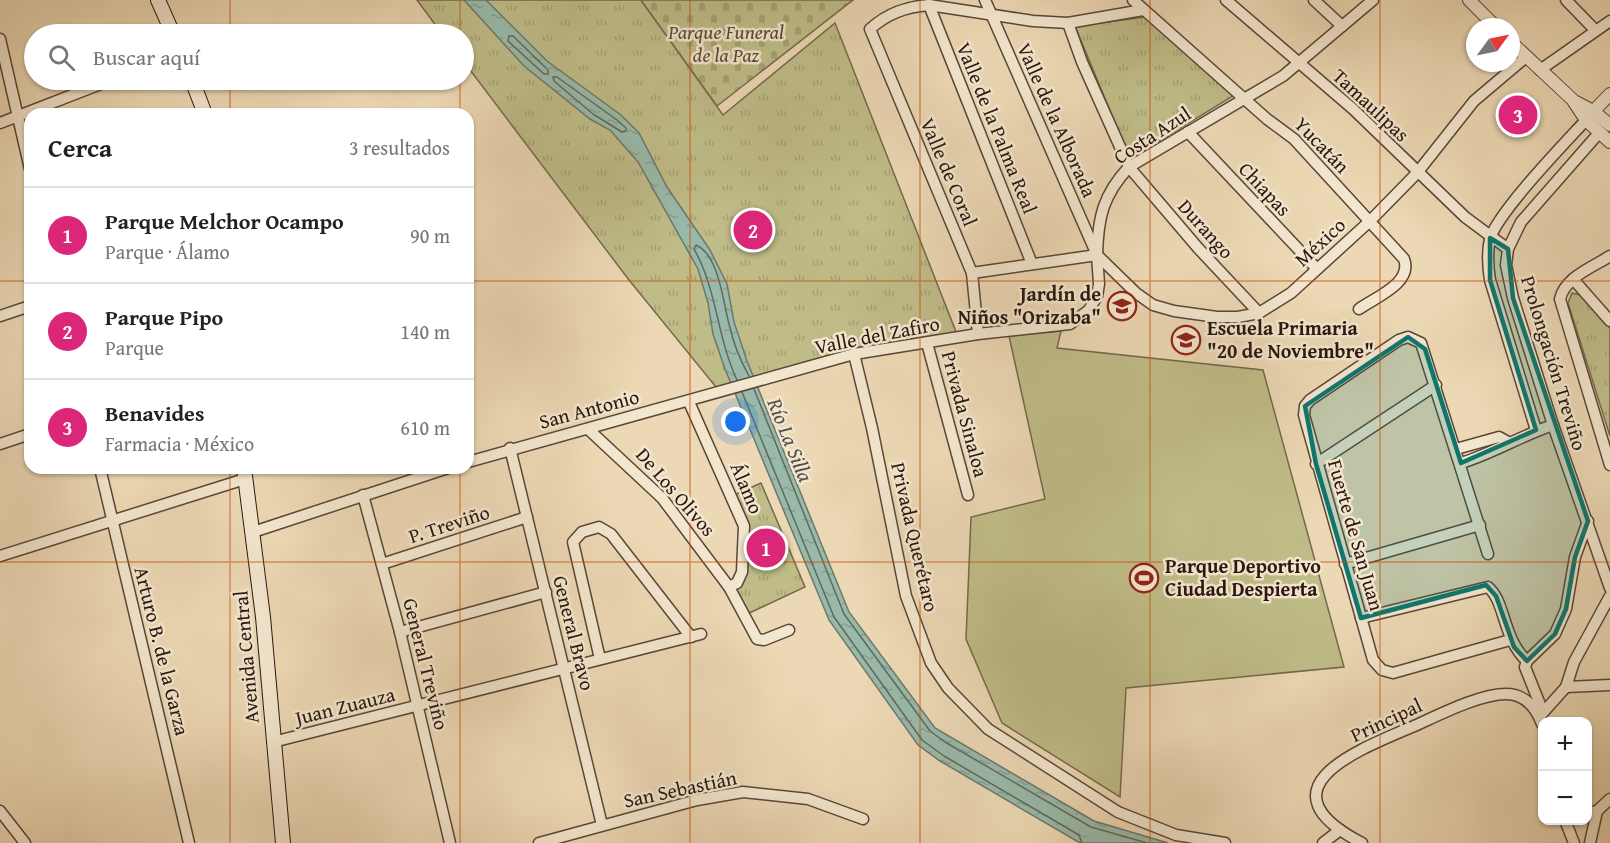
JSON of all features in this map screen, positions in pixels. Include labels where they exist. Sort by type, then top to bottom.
[{"type":"main road","points":[[158,0],[169,24]]},
{"type":"main road","points":[[196,90],[203,108]]},
{"type":"main road","name":"Avenida Central","points":[[244,474],[266,652],[283,843]]},
{"type":"street","name":"Valle de la Alborada","points":[[986,0],[1096,255]]},
{"type":"street","name":"Yucatán","points":[[1133,0],[1288,134],[1404,259],[1406,274],[1402,280],[1359,309]]},
{"type":"street","name":"Tamaulipas","points":[[1226,0],[1353,109],[1417,173]]},
{"type":"street","points":[[1314,0],[1342,26]]},
{"type":"street","name":"Costa Azul","points":[[1096,255],[1104,203],[1112,185],[1129,167],[1245,99],[1300,63],[1373,0]]},
{"type":"street","points":[[1469,0],[1487,18]]},
{"type":"street","points":[[1566,0],[1595,30]]},
{"type":"street","points":[[929,5],[992,15],[1068,23],[1143,10]]},
{"type":"street","name":"Valle de Coral","points":[[929,5],[902,9],[870,29],[972,273],[978,334]]},
{"type":"street","name":"Valle de la Palma Real","points":[[929,5],[1032,264]]},
{"type":"street","points":[[1540,70],[1610,21]]},
{"type":"street","name":"Durango","points":[[1068,23],[1082,62],[1129,167],[1198,248],[1259,313]]},
{"type":"street","points":[[0,39],[24,145]]},
{"type":"street","points":[[1520,51],[1589,116],[1599,133],[1610,142]]},
{"type":"street","name":"México","points":[[1096,255],[1153,305],[1174,312],[1238,317],[1259,313],[1291,293],[1370,221],[1417,173],[1474,101],[1526,57]]},
{"type":"street","points":[[38,108],[85,90]]},
{"type":"street","points":[[1589,116],[1610,94]]},
{"type":"street","points":[[0,123],[24,113]]},
{"type":"street","points":[[1589,116],[1609,123],[1599,133]]},
{"type":"street","name":"Prolongación Treviño","points":[[1536,430],[1492,291],[1488,262],[1490,238],[1507,210],[1589,116]]},
{"type":"street","name":"Chiapas","points":[[1188,132],[1317,269]]},
{"type":"street","name":"Prolongación Treviño","points":[[1599,133],[1521,222],[1508,249],[1506,265],[1513,298],[1553,425],[1610,588]]},
{"type":"street","points":[[1417,173],[1490,238],[1508,249]]},
{"type":"street","points":[[972,273],[1096,255]]},
{"type":"street","name":"Valle del Zafiro","points":[[720,392],[854,354],[978,334],[1070,324],[1089,310],[1099,284],[1096,255]]},
{"type":"street","points":[[1610,256],[1569,283],[1561,306],[1610,465]]},
{"type":"street","points":[[1099,284],[1120,277]]},
{"type":"street","points":[[1569,283],[1610,321]]},
{"type":"street","points":[[0,316],[24,308]]},
{"type":"street","name":"Fuerte de San Juan","points":[[1436,386],[1425,349],[1416,339],[1408,337],[1305,406],[1304,415],[1316,464],[1360,618],[1373,660],[1382,670],[1393,673],[1510,640]]},
{"type":"street","name":"Privada Sinaloa","points":[[927,343],[968,495]]},
{"type":"street","name":"Privada Querétaro","points":[[854,354],[872,428],[906,596],[931,663],[948,688],[988,729],[1118,812],[1176,835],[1225,843]]},
{"type":"street","points":[[1316,464],[1436,386],[1488,554]]},
{"type":"street","name":"San Antonio","points":[[474,460],[510,448],[720,392]]},
{"type":"street","name":"Álamo","points":[[689,402],[744,526],[742,572],[738,583],[729,587]]},
{"type":"street","points":[[1461,463],[1503,449],[1508,442],[1553,425]]},
{"type":"street","name":"De Los Olivos","points":[[588,429],[662,498],[729,587],[757,639],[764,640],[789,630]]},
{"type":"street","points":[[0,444],[24,436]]},
{"type":"street","points":[[1456,449],[1499,437],[1508,442]]},
{"type":"street","name":"General Bravo","points":[[510,448],[602,825]]},
{"type":"street","name":"Arturo B. de la Garza","points":[[101,474],[189,843]]},
{"type":"street","points":[[0,556],[112,520],[241,474]]},
{"type":"street","points":[[253,532],[429,474]]},
{"type":"street","name":"General Treviño","points":[[363,495],[400,632],[450,843]]},
{"type":"street","name":"P. Treviño","points":[[382,564],[527,517]]},
{"type":"street","points":[[1542,717],[1526,671],[1527,661],[1555,634],[1566,609],[1575,557],[1588,521]]},
{"type":"street","points":[[1345,564],[1480,525]]},
{"type":"street","name":"Juan Zuauza","points":[[273,742],[696,635],[611,534],[599,527],[582,532],[573,542],[600,659]]},
{"type":"street","points":[[1360,618],[1488,587],[1496,596],[1510,640],[1527,661]]},
{"type":"street","points":[[400,632],[546,592]]},
{"type":"street","points":[[1543,717],[1566,687],[1574,662],[1610,596]]},
{"type":"street","points":[[1566,687],[1610,685]]},
{"type":"street","name":"Principal","points":[[1362,843],[1340,830],[1323,814],[1316,798],[1318,785],[1323,776],[1338,762],[1442,714],[1492,696],[1507,694],[1519,697],[1532,704],[1541,717]]},
{"type":"street","name":"San Sebastián","points":[[539,843],[697,800],[743,792],[808,799],[863,819]]},
{"type":"street","points":[[1592,812],[1610,799]]},
{"type":"street","points":[[0,811],[24,843]]},
{"type":"street","points":[[1567,825],[1574,843]]},
{"type":"street","points":[[1590,843],[1591,825]]},
{"type":"street","points":[[1323,843],[1340,830]]},
{"type":"highlighted area","points":[[1490,238],[1508,249],[1513,298],[1588,521],[1575,557],[1566,609],[1555,634],[1527,661],[1514,647],[1496,596],[1486,585],[1361,618],[1316,464],[1305,406],[1408,337],[1425,349],[1461,463],[1536,430],[1490,280]]},
{"type":"green space","points":[[417,0],[641,0],[723,115],[835,23],[958,337],[841,358],[720,392],[629,280],[474,75],[474,24],[435,24]]},
{"type":"green space","name":"Parque Funeral de la Paz","points":[[641,0],[853,0],[717,106]]},
{"type":"green space","points":[[1146,17],[1233,96],[1130,159],[1075,26]]},
{"type":"green space","points":[[1572,293],[1581,295],[1610,328],[1610,436],[1568,303]]},
{"type":"green space","name":"Parque Deportivo Ciudad Despierta","points":[[1061,331],[1057,348],[1263,370],[1344,667],[1126,688],[1120,797],[1002,723],[966,639],[971,517],[1045,499],[1009,336]]},
{"type":"green space","points":[[761,483],[805,587],[743,616],[729,587],[737,583],[745,538],[732,496]]},
{"type":"water","points":[[464,0],[486,0],[547,61],[621,115],[639,133],[667,187],[710,250],[727,284],[734,322],[747,361],[849,612],[935,728],[1094,821],[1168,843],[1080,843],[940,761],[918,745],[829,620],[725,369],[713,334],[708,303],[698,269],[638,162],[610,130],[590,119],[524,66]]},
{"type":"place","name":"Benavides","points":[[1518,115]]},
{"type":"place","name":"Parque Pipo","points":[[753,230]]},
{"type":"place","name":"Jardín de Niños \"Orizaba\"","points":[[1122,306]]},
{"type":"place","name":"Escuela Primaria \"20 de Noviembre\"","points":[[1186,340]]},
{"type":"place","name":"Parque Melchor Ocampo","points":[[766,548]]},
{"type":"place","name":"Parque Deportivo Ciudad Despierta","points":[[1144,578]]},
{"type":"water label","name":"Río La Silla","points":[[790,440]]}]
